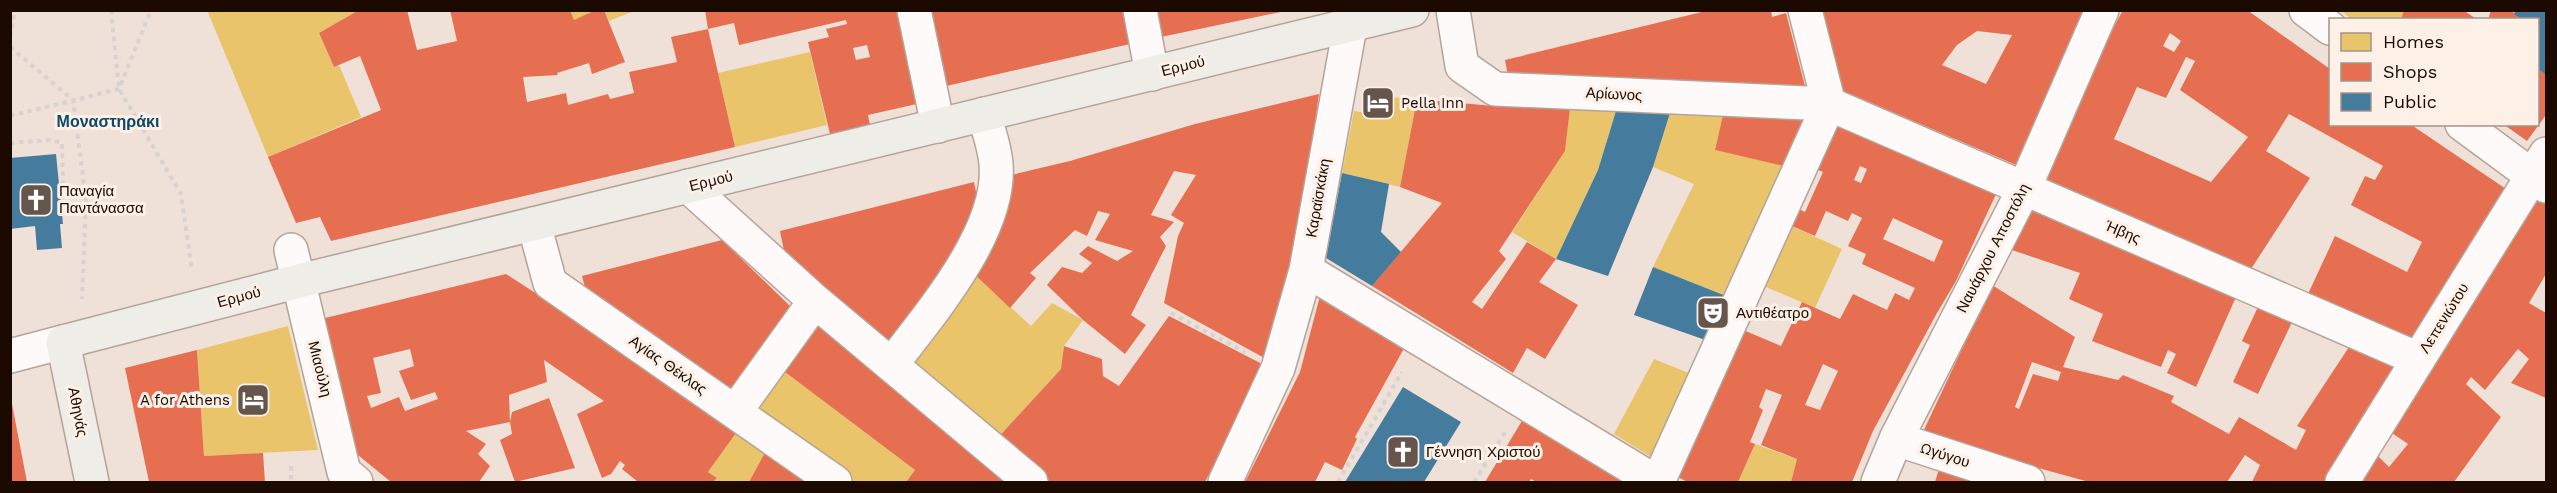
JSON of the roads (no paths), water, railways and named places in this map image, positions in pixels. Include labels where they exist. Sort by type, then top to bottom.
[{"type":"street","points":[[914,10],[938,126]]},
{"type":"street","points":[[1140,10],[1152,74]]},
{"type":"street","name":"Ερμού","points":[[10,356],[198,308],[295,266],[534,224],[1152,74],[1351,18],[1412,10]]},
{"type":"street","name":"Αρίωνος","points":[[1453,10],[1462,66],[1495,89],[1829,104]]},
{"type":"street","points":[[1306,270],[1657,483],[1829,104],[1806,10]]},
{"type":"street","name":"Ναυάρχου Αποστόλη","points":[[1878,483],[1896,439],[2024,189],[2102,10]]},
{"type":"street","points":[[2306,10],[2329,27]]},
{"type":"street","name":"Καραϊσκάκη","points":[[1225,483],[1278,368],[1306,270],[1351,18]]},
{"type":"street","name":"Ήβης","points":[[1829,104],[2418,359]]},
{"type":"street","points":[[891,365],[953,283],[976,245],[995,191],[996,164],[984,114]]},
{"type":"street","points":[[2465,126],[2542,172]]},
{"type":"street","name":"Λεπενιώτου","points":[[2342,483],[2418,359],[2542,172]]},
{"type":"street","points":[[688,186],[815,301],[1031,483]]},
{"type":"street","name":"Αγίας Θέκλας","points":[[534,224],[550,282],[835,483]]},
{"type":"street","name":"Μιαούλη","points":[[295,266],[347,479]]},
{"type":"street","points":[[735,412],[815,301]]},
{"type":"street","name":"Αθηνάς","points":[[76,339],[92,483]]},
{"type":"street","name":"Ωγύγου","points":[[1896,439],[2028,483]]},
{"type":"place","name":"Pella Inn","points":[[1378,103]]},
{"type":"place","name":"Παναγία Παντάνασσα","points":[[36,200]]},
{"type":"place","name":"Αντιθέατρο","points":[[1713,313]]},
{"type":"place","name":"A for Athens","points":[[253,400]]},
{"type":"place","name":"Γέννηση Χριστού","points":[[1403,452]]},
{"type":"district","name":"Μοναστηράκι","points":[[108,121]]}]
